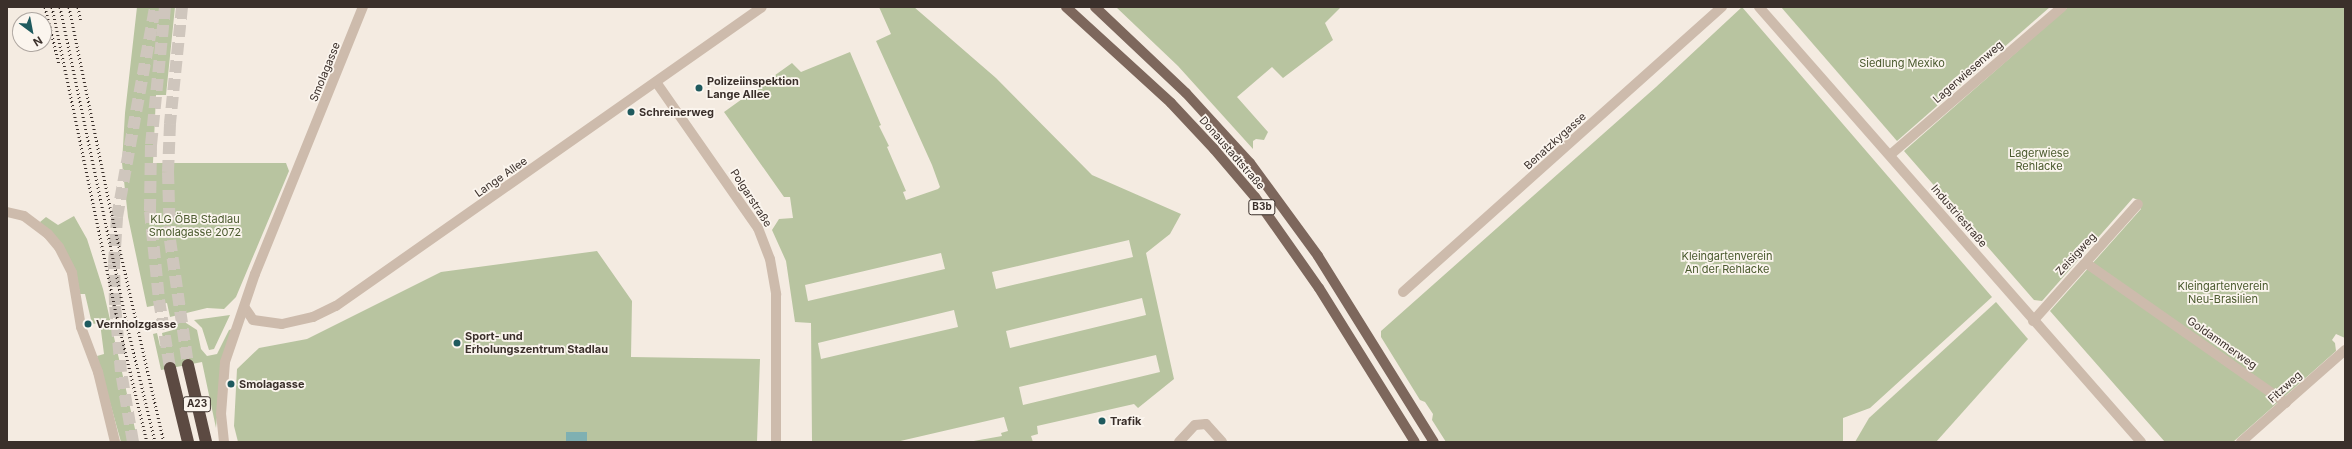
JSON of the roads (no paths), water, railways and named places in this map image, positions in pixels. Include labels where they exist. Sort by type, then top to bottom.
[{"type":"highway","name":"A23","points":[[188,365],[206,442]]},
{"type":"highway","name":"A23","points":[[170,368],[188,442]]},
{"type":"main road","name":"Donaustadtstraße","points":[[1066,7],[1171,104],[1214,149],[1255,197],[1320,288],[1414,442]]},
{"type":"main road","name":"Donaustadtstraße","points":[[1095,7],[1186,93],[1250,163],[1318,256],[1434,442]]},
{"type":"street","name":"Smolagasse","points":[[224,442],[221,414],[225,362],[258,268],[363,7]]},
{"type":"street","name":"Lange Allee","points":[[245,308],[253,320],[282,324],[313,316],[336,306],[762,7]]},
{"type":"street","name":"Benatzkygasse","points":[[1403,292],[1722,7]]},
{"type":"street","name":"Industriestraße","points":[[1759,7],[1890,155],[2033,321],[2141,442]]},
{"type":"street","name":"Lagerwiesenweg","points":[[1890,155],[2062,7]]},
{"type":"street","name":"Polgarstraße","points":[[656,82],[758,228],[770,259],[776,294],[776,442]]},
{"type":"street","name":"Zeisigweg","points":[[2033,321],[2138,204]]},
{"type":"street","points":[[11,213],[24,216],[48,234],[59,247],[72,273],[81,327],[98,372],[114,442]]},
{"type":"street","name":"Goldammerweg","points":[[2086,263],[2286,403]]},
{"type":"street","name":"Fitzweg","points":[[2241,442],[2345,350]]},
{"type":"street","points":[[1178,442],[1195,425],[1206,424],[1222,442]]},
{"type":"water","points":[[566,432],[587,432],[587,442],[566,442]]},
{"type":"tunnel","points":[[133,442],[121,372],[115,305],[114,264],[117,217],[155,7]]},
{"type":"tunnel","points":[[165,7],[151,145],[150,211],[159,300],[170,368]]},
{"type":"tunnel","points":[[182,7],[170,124],[168,172],[170,240],[188,365]]},
{"type":"railway","points":[[45,7],[59,64]]},
{"type":"railway","points":[[52,7],[116,313],[147,442]]},
{"type":"railway","points":[[60,7],[127,325],[155,442]]},
{"type":"railway","points":[[69,7],[110,207],[164,442]]},
{"type":"railway","points":[[78,7],[81,22]]},
{"type":"place","name":"Polizeiinspektion Lange Allee","points":[[699,88]]},
{"type":"place","name":"Schreinerweg","points":[[631,112]]},
{"type":"place","name":"Vernholzgasse","points":[[88,324]]},
{"type":"place","name":"Sport- und Erholungszentrum Stadlau","points":[[457,343]]},
{"type":"place","name":"Smolagasse","points":[[231,384]]},
{"type":"place","name":"Trafik","points":[[1102,421]]},
{"type":"park label","name":"Siedlung Mexiko","points":[[1902,63]]},
{"type":"park label","name":"Lagerwiese Rehlacke","points":[[2039,160]]},
{"type":"park label","name":"KLG ÖBB Stadlau Smolagasse 2072","points":[[195,226]]},
{"type":"park label","name":"Kleingartenverein An der Rehlacke","points":[[1727,263]]},
{"type":"park label","name":"Kleingartenverein Neu-Brasilien","points":[[2223,293]]}]
